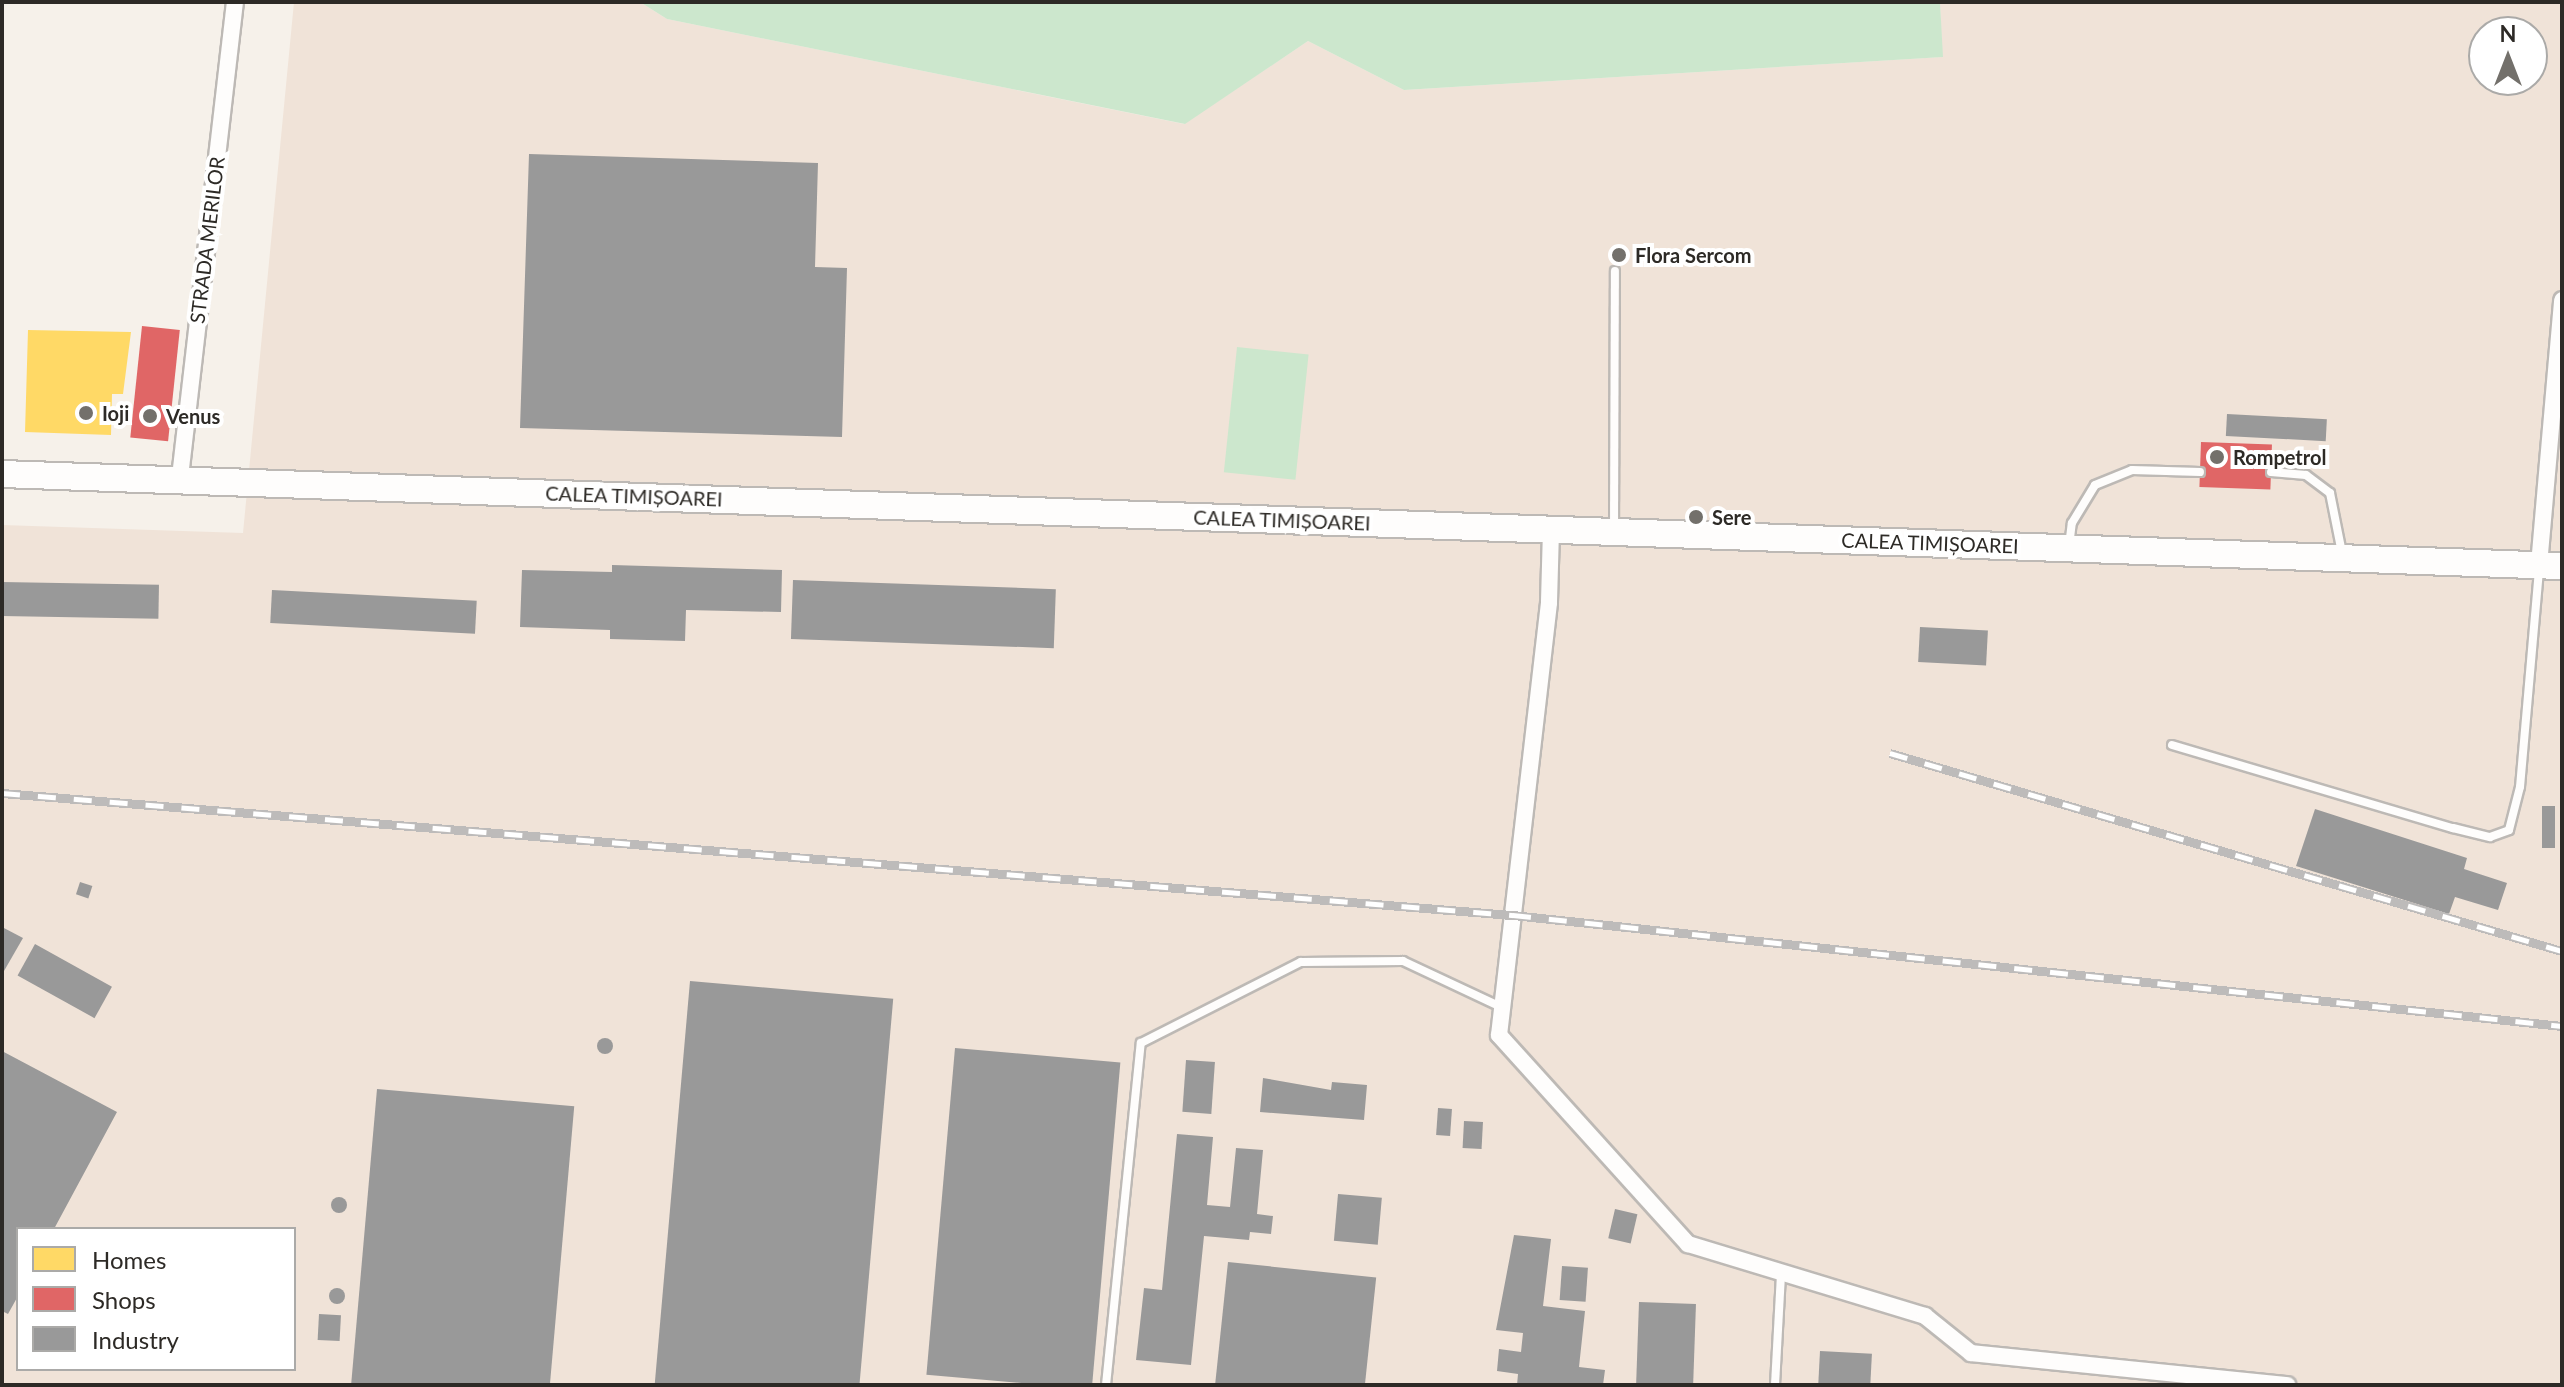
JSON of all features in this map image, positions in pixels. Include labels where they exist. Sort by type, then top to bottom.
[{"type":"main road","name":"CALEA TIMIȘOAREI","points":[[2,474],[180,477],[2551,565]]},
{"type":"street","name":"STRADA MERILOR","points":[[180,477],[235,2]]},
{"type":"street","points":[[2551,565],[2562,300]]},
{"type":"street","points":[[1551,530],[1549,603],[1499,1035],[1688,1244],[1781,1275],[1925,1316],[1971,1353],[2287,1385]]},
{"type":"lane","points":[[1614,532],[1615,271]]},
{"type":"lane","points":[[2068,548],[2072,523],[2095,485],[2132,470],[2200,472]]},
{"type":"lane","points":[[2271,472],[2306,475],[2330,493],[2342,558]]},
{"type":"lane","points":[[2172,745],[2453,828],[2490,837],[2509,830],[2520,787],[2551,565]]},
{"type":"lane","points":[[1106,1385],[1141,1043],[1301,962],[1403,961],[1502,1007]]},
{"type":"lane","points":[[1775,1385],[1781,1275]]},
{"type":"shaded area","points":[[294,2],[640,2],[667,19],[1184,124],[1308,41],[1404,90],[1942,57],[1940,2],[2562,2],[2562,1385],[2,1385],[2,525],[243,533]]},
{"type":"green space","points":[[640,2],[1940,2],[1943,57],[1404,90],[1308,41],[1185,124],[667,19]]},
{"type":"green space","points":[[1237,347],[1309,355],[1295,480],[1224,472]]},
{"type":"building: Homes","points":[[28,330],[131,332],[123,394],[112,394],[111,435],[25,432]]},
{"type":"building: Shops","points":[[142,326],[180,330],[168,441],[130,437]]},
{"type":"building: Shops","points":[[2201,442],[2272,444],[2270,489],[2199,487]]},
{"type":"building: Industry","points":[[529,154],[818,163],[815,267],[847,268],[842,437],[520,428]]},
{"type":"building: Industry","points":[[2227,414],[2327,419],[2326,441],[2226,436]]},
{"type":"building: Industry","points":[[612,565],[782,570],[781,612],[686,610],[685,641],[610,639],[610,630],[520,627],[522,570],[612,572]]},
{"type":"building: Industry","points":[[793,580],[1056,589],[1054,648],[791,639]]},
{"type":"building: Industry","points":[[2,582],[159,585],[158,619],[2,616]]},
{"type":"building: Industry","points":[[272,590],[477,601],[475,634],[270,623]]},
{"type":"building: Industry","points":[[1920,627],[1988,631],[1986,666],[1918,662]]},
{"type":"building: Industry","points":[[2542,806],[2555,806],[2555,848],[2542,848]]},
{"type":"building: Industry","points":[[2315,809],[2467,858],[2464,869],[2507,883],[2498,910],[2455,897],[2449,914],[2296,866]]},
{"type":"building: Industry","points":[[80,882],[92,886],[88,898],[76,894]]},
{"type":"building: Industry","points":[[2,927],[23,938],[4,971],[2,970]]},
{"type":"building: Industry","points":[[35,944],[112,987],[95,1018],[18,975]]},
{"type":"building: Industry","points":[[690,981],[893,999],[859,1385],[655,1385]]},
{"type":"building: Industry","points":[[605,1038],[611,1040],[611,1052],[605,1054],[599,1052],[597,1046],[599,1040]]},
{"type":"building: Industry","points":[[955,1048],[1120,1062],[1092,1385],[1044,1385],[926,1375]]},
{"type":"building: Industry","points":[[2,1051],[117,1112],[55,1227],[16,1227],[16,1300],[8,1314],[2,1311]]},
{"type":"building: Industry","points":[[1186,1060],[1215,1062],[1211,1114],[1182,1112]]},
{"type":"building: Industry","points":[[1263,1078],[1331,1090],[1332,1082],[1367,1085],[1364,1120],[1260,1112]]},
{"type":"building: Industry","points":[[377,1089],[574,1106],[550,1385],[351,1385]]},
{"type":"building: Industry","points":[[1438,1108],[1452,1109],[1450,1136],[1436,1135]]},
{"type":"building: Industry","points":[[1464,1121],[1483,1122],[1482,1149],[1463,1148]]},
{"type":"building: Industry","points":[[1177,1134],[1213,1137],[1207,1205],[1230,1207],[1236,1148],[1263,1150],[1257,1214],[1273,1216],[1271,1234],[1250,1232],[1249,1240],[1204,1236],[1191,1365],[1136,1360],[1144,1288],[1162,1290]]},
{"type":"building: Industry","points":[[1338,1194],[1382,1198],[1378,1245],[1334,1241]]},
{"type":"building: Industry","points":[[336,1197],[342,1197],[347,1205],[345,1211],[336,1213],[331,1208],[331,1202]]},
{"type":"building: Industry","points":[[1615,1209],[1637,1214],[1631,1243],[1608,1238]]},
{"type":"building: Industry","points":[[1514,1235],[1551,1239],[1543,1306],[1585,1311],[1579,1367],[1605,1370],[1603,1385],[1517,1385],[1518,1374],[1497,1371],[1499,1349],[1521,1352],[1523,1333],[1496,1330]]},
{"type":"building: Industry","points":[[1228,1262],[1376,1278],[1365,1385],[1215,1385]]},
{"type":"building: Industry","points":[[1562,1266],[1588,1268],[1586,1302],[1560,1300]]},
{"type":"building: Industry","points":[[334,1288],[340,1288],[345,1296],[343,1302],[334,1304],[329,1299],[329,1293]]},
{"type":"building: Industry","points":[[1639,1302],[1696,1304],[1693,1385],[1636,1385]]},
{"type":"building: Industry","points":[[319,1314],[341,1315],[340,1341],[318,1340]]},
{"type":"building: Industry","points":[[1820,1351],[1872,1354],[1870,1385],[1818,1385]]},
{"type":"railway","points":[[1890,753],[2562,951]]},
{"type":"railway","points":[[2,793],[1513,915],[2562,1026]]},
{"type":"place","name":"Flora Sercom","points":[[1619,255]]},
{"type":"place","name":"Ioji","points":[[86,413]]},
{"type":"place","name":"Venus","points":[[150,416]]},
{"type":"place","name":"Rompetrol","points":[[2217,457]]},
{"type":"place","name":"Sere","points":[[1696,517]]}]
